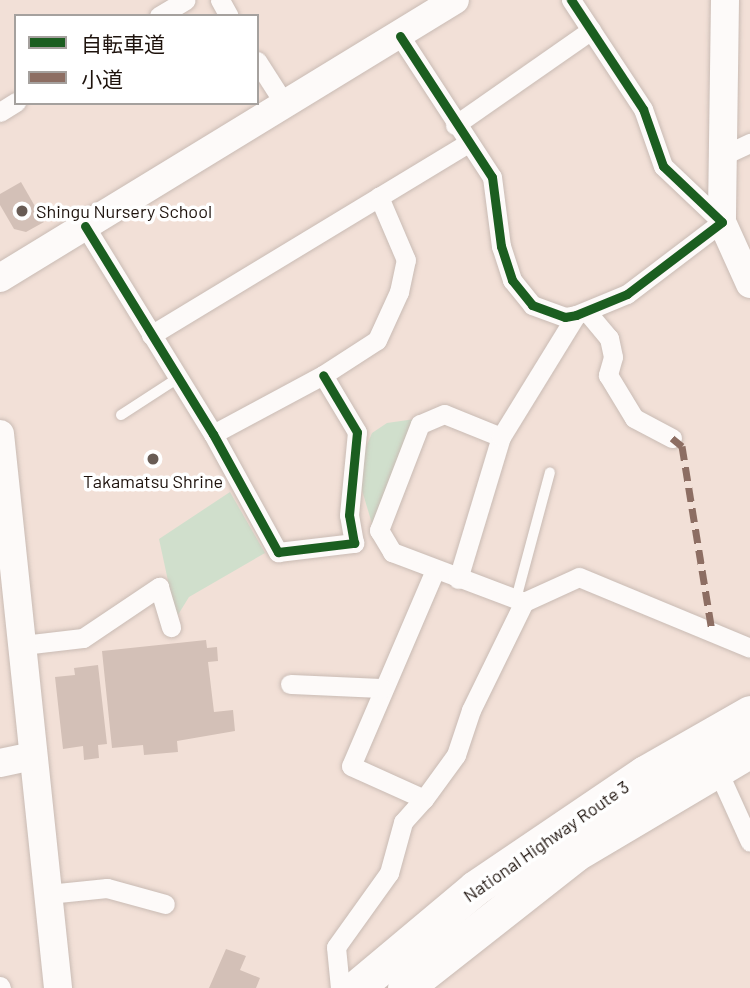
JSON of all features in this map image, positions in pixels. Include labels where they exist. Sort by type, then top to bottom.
[{"type":"highway","name":"National Highway Route 3","points":[[356,988],[475,888],[645,773],[750,713]]},
{"type":"highway","name":"National Highway Route 3","points":[[405,988],[575,854],[716,767],[750,750]]},
{"type":"street","points":[[162,14],[186,0]]},
{"type":"street","points":[[0,278],[456,0]]},
{"type":"street","points":[[571,0],[643,109],[663,166],[722,222],[750,282]]},
{"type":"street","points":[[722,222],[725,0]]},
{"type":"street","points":[[455,125],[591,30]]},
{"type":"street","points":[[400,36],[466,144],[492,177],[501,246],[512,280],[532,305],[565,317],[627,294],[722,222]]},
{"type":"street","points":[[259,64],[284,103]]},
{"type":"street","points":[[722,156],[750,143]]},
{"type":"street","points":[[151,335],[466,144]]},
{"type":"street","points":[[213,434],[323,375],[377,340],[399,292],[406,260],[379,197]]},
{"type":"street","points":[[85,226],[213,434],[278,552],[354,543],[349,515],[357,432],[323,375]]},
{"type":"street","points":[[457,579],[501,437],[581,313]]},
{"type":"street","points":[[581,313],[609,338],[613,357],[608,376],[634,418],[672,438]]},
{"type":"street","points":[[501,437],[444,414],[420,424],[379,530],[393,552],[457,579],[520,601],[579,577],[750,648]]},
{"type":"street","points":[[0,434],[58,988]]},
{"type":"street","points":[[424,799],[351,766],[382,688],[435,570]]},
{"type":"street","points":[[23,645],[83,638],[159,587],[171,627]]},
{"type":"street","points":[[340,988],[336,947],[388,873],[403,822],[424,799],[456,755],[471,709],[520,601]]},
{"type":"street","points":[[290,684],[382,688]]},
{"type":"street","points":[[0,763],[32,756]]},
{"type":"street","points":[[716,767],[750,842]]},
{"type":"street","points":[[48,894],[107,888],[165,904]]},
{"type":"lane","points":[[121,415],[178,378]]},
{"type":"lane","points":[[520,601],[550,472]]},
{"type":"green space","points":[[415,419],[373,527],[361,487],[363,454],[372,433],[387,423]]},
{"type":"green space","points":[[230,492],[265,553],[189,597],[176,618],[159,539]]},
{"type":"building","points":[[21,182],[44,222],[26,232],[14,229],[0,205],[0,194]]},
{"type":"building","points":[[206,640],[207,648],[217,647],[218,661],[208,662],[214,712],[233,710],[235,731],[177,741],[178,752],[144,755],[143,745],[112,748],[102,651]]},
{"type":"building","points":[[98,665],[107,744],[98,745],[99,758],[84,760],[83,746],[63,749],[55,677],[75,675],[74,668]]},
{"type":"building","points":[[226,949],[246,956],[240,970],[260,978],[256,988],[209,988]]},
{"type":"marked path","points":[[672,438],[682,446],[712,632]]},
{"type":"cycle path","points":[[400,36],[492,177],[501,246],[512,280],[532,305],[565,317],[576,315],[627,294],[722,222],[663,166],[643,109],[571,0]]},
{"type":"cycle path","points":[[85,226],[213,434],[278,552],[354,543],[349,515],[357,432],[323,375]]},
{"type":"place","name":"Shingu Nursery School","points":[[22,211]]},
{"type":"place","name":"Takamatsu Shrine","points":[[153,459]]}]
